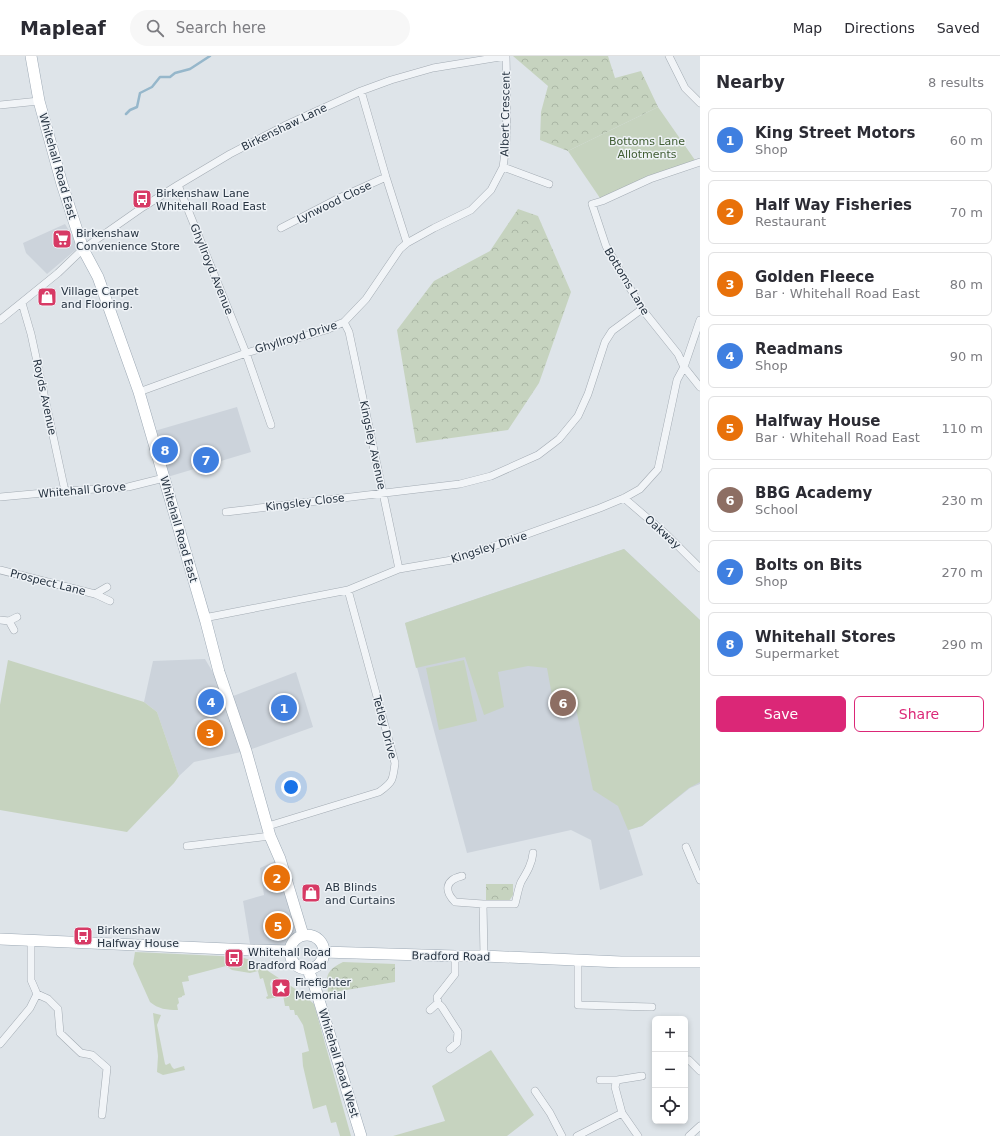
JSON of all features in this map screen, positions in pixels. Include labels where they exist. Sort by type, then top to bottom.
[{"type":"main road","name":"Whitehall Road East","points":[[31,56],[39,101],[62,184],[84,248],[98,277],[138,392],[164,478],[218,672],[246,751],[269,831],[280,859],[303,935]]},
{"type":"main road","points":[[303,935],[315,937],[322,945],[323,955],[319,963],[315,966],[307,968],[300,967],[293,962],[290,951],[294,941],[303,935]]},
{"type":"main road","points":[[0,939],[290,951]]},
{"type":"main road","name":"Bradford Road","points":[[323,952],[484,956],[629,962],[700,962]]},
{"type":"main road","name":"Whitehall Road West","points":[[307,968],[314,984],[361,1136]]},
{"type":"street","name":"Birkenshaw Lane","points":[[0,320],[58,273],[84,248],[178,184],[230,154],[284,126],[362,91],[391,80],[433,68],[506,56]]},
{"type":"street","name":"Albert Crescent","points":[[408,243],[434,228],[471,210],[491,190],[503,168],[506,146],[506,56]]},
{"type":"street","points":[[669,56],[685,88],[700,103]]},
{"type":"street","points":[[362,91],[386,177],[408,243]]},
{"type":"street","points":[[0,105],[39,101]]},
{"type":"street","name":"Bottoms Lane","points":[[700,162],[650,180],[592,204],[606,246],[642,309],[678,354],[684,367],[700,387]]},
{"type":"street","points":[[503,168],[549,184]]},
{"type":"street","name":"Lynwood Close","points":[[281,228],[337,199],[386,177]]},
{"type":"street","name":"Ghyllroyd Avenue","points":[[178,184],[246,353],[271,424]]},
{"type":"street","name":"Ghyllroyd Drive","points":[[138,392],[246,353],[326,330],[344,322],[366,299],[400,249],[408,243]]},
{"type":"street","name":"Royds Avenue","points":[[22,303],[31,334],[65,491]]},
{"type":"street","name":"Kingsley Close","points":[[226,512],[460,484],[491,476],[538,455],[559,439],[578,416],[588,394],[605,342],[612,331],[642,309]]},
{"type":"street","name":"Kingsley Drive","points":[[204,618],[348,590],[399,568],[452,560],[624,498],[640,489],[658,469],[677,380],[684,367],[700,320]]},
{"type":"street","name":"Kingsley Avenue","points":[[344,322],[349,332],[399,568]]},
{"type":"street","name":"Whitehall Grove","points":[[0,497],[128,487],[164,478]]},
{"type":"street","name":"Oakway","points":[[624,498],[666,534],[700,568]]},
{"type":"street","name":"Prospect Lane","points":[[0,570],[95,594],[110,601]]},
{"type":"street","name":"Prospect Lane","points":[[95,594],[107,587]]},
{"type":"street","name":"Tetley Drive","points":[[187,846],[269,831],[379,792],[389,785],[394,778],[395,763],[348,590]]},
{"type":"street","points":[[0,620],[9,621],[17,617]]},
{"type":"street","points":[[9,621],[14,630]]},
{"type":"street","points":[[686,848],[700,880]]},
{"type":"street","points":[[462,876],[452,879],[449,883],[448,891],[451,898],[455,902],[515,904],[521,883],[529,870],[533,853]]},
{"type":"street","points":[[484,904],[484,956]]},
{"type":"street","points":[[31,940],[31,980],[37,994],[48,999],[58,1009],[60,1033],[81,1053],[92,1055],[107,1068],[102,1115]]},
{"type":"street","points":[[450,1049],[457,1042],[458,1032],[438,1003],[437,997],[455,974],[455,956]]},
{"type":"street","points":[[578,960],[578,1005],[652,1006]]},
{"type":"street","points":[[4,1052],[0,1045],[30,1008],[37,994]]},
{"type":"street","points":[[430,1010],[438,1003]]},
{"type":"street","points":[[689,1060],[700,1071]]},
{"type":"street","points":[[600,1080],[617,1080],[642,1076]]},
{"type":"street","points":[[617,1080],[615,1088],[622,1114],[638,1136]]},
{"type":"street","points":[[535,1091],[550,1113],[562,1136]]},
{"type":"street","points":[[577,1136],[622,1114]]},
{"type":"street","points":[[689,1136],[700,1126]]},
{"type":"shaded area","points":[[65,224],[79,247],[47,274],[26,253],[23,243]]},
{"type":"shaded area","points":[[237,407],[251,452],[164,478],[151,432]]},
{"type":"shaded area","points":[[624,549],[700,620],[700,784],[690,788],[642,826],[629,830],[643,875],[600,890],[591,840],[571,830],[467,853],[405,623]]},
{"type":"shaded area","points":[[205,659],[228,698],[296,672],[313,727],[246,751],[194,762],[179,776],[157,712],[144,702],[153,661]]},
{"type":"shaded area","points":[[280,859],[300,936],[294,941],[290,951],[251,950],[243,901],[264,895],[260,868]]},
{"type":"green space","points":[[513,56],[608,56],[615,78],[641,71],[658,107],[568,151],[540,140],[541,112],[548,86]]},
{"type":"green space","name":"Bottoms Lane Allotments","points":[[658,107],[697,163],[602,201],[568,151]]},
{"type":"green space","points":[[518,209],[538,216],[571,292],[539,383],[508,430],[416,443],[397,330],[434,281],[490,251]]},
{"type":"green space","points":[[624,549],[700,620],[700,782],[689,788],[642,826],[628,830],[618,806],[593,790],[575,704],[554,707],[547,668],[528,666],[498,672],[504,707],[484,715],[465,657],[416,668],[405,623]]},
{"type":"green space","points":[[8,660],[144,702],[157,712],[179,776],[127,832],[0,810],[0,705]]},
{"type":"green space","points":[[464,660],[477,721],[439,730],[426,668]]},
{"type":"green space","points":[[486,884],[513,884],[513,895],[509,901],[486,901]]},
{"type":"green space","points":[[135,952],[241,957],[253,961],[300,992],[314,1004],[351,1136],[340,1136],[336,1122],[331,1123],[326,1105],[313,1109],[303,1066],[302,1053],[309,1051],[303,1025],[297,1015],[295,1015],[294,1010],[290,1010],[289,1006],[285,1006],[283,995],[286,988],[273,979],[271,980],[271,987],[279,994],[279,997],[267,999],[266,997],[268,996],[263,978],[260,979],[258,971],[250,973],[232,970],[226,966],[188,976],[189,981],[182,982],[185,995],[178,998],[178,1010],[163,1009],[150,1002],[133,964]]},
{"type":"green space","points":[[343,962],[395,964],[395,982],[328,993],[328,974],[333,968]]},
{"type":"green space","points":[[153,1013],[161,1015],[157,1025],[165,1064],[170,1063],[174,1069],[184,1066],[185,1070],[163,1075],[157,1072],[158,1056]]},
{"type":"green space","points":[[491,1050],[534,1115],[507,1136],[393,1136],[445,1121],[432,1086]]},
{"type":"waterway","points":[[126,114],[130,110],[137,107],[140,93],[152,87],[160,77],[170,77],[175,73],[190,69],[210,56]]},
{"type":"place","name":"Birkenshaw Lane Whitehall Road East","points":[[142,199]]},
{"type":"place","name":"Birkenshaw Convenience Store","points":[[62,239]]},
{"type":"place","name":"Village Carpet and Flooring.","points":[[47,297]]},
{"type":"place","name":"Whitehall Stores","points":[[165,450]]},
{"type":"place","name":"Bolts on Bits","points":[[206,460]]},
{"type":"place","name":"Readmans","points":[[211,702]]},
{"type":"place","name":"BBG Academy","points":[[563,703]]},
{"type":"place","name":"King Street Motors","points":[[284,708]]},
{"type":"place","name":"Golden Fleece","points":[[210,733]]},
{"type":"place","name":"Half Way Fisheries","points":[[277,878]]},
{"type":"place","name":"AB Blinds and Curtains","points":[[311,893]]},
{"type":"place","name":"Halfway House","points":[[278,926]]},
{"type":"place","name":"Birkenshaw Halfway House","points":[[83,936]]},
{"type":"place","name":"Whitehall Road Bradford Road","points":[[234,958]]},
{"type":"place","name":"Firefighter Memorial","points":[[281,988]]}]
